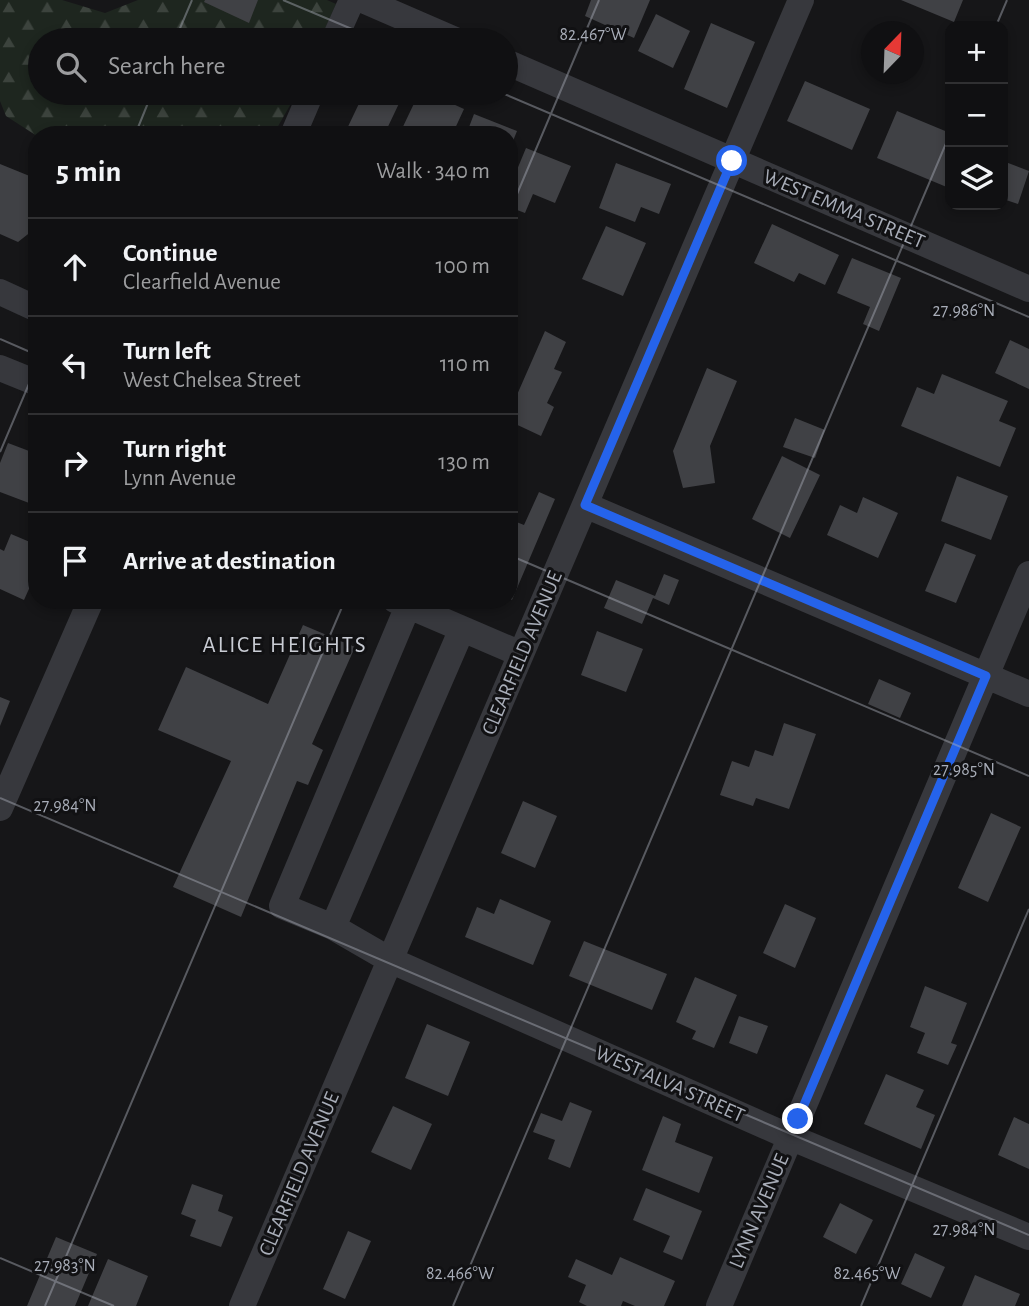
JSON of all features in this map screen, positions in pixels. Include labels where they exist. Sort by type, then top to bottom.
[{"type":"street","points":[[339,28],[352,0]]},
{"type":"street","points":[[363,0],[427,28]]},
{"type":"street","name":"CLEARFIELD AVENUE","points":[[242,1306],[801,0]]},
{"type":"street","name":"WEST EMMA STREET","points":[[518,67],[1029,289]]},
{"type":"street","points":[[297,126],[306,105]]},
{"type":"street","points":[[0,292],[28,305]]},
{"type":"street","points":[[0,368],[28,379]]},
{"type":"street","points":[[585,505],[1029,694]]},
{"type":"street","name":"LYNN AVENUE","points":[[719,1306],[1029,574]]},
{"type":"street","points":[[0,808],[87,609]]},
{"type":"street","name":"WEST ALVA STREET","points":[[399,609],[282,906],[333,927],[390,960],[790,1137],[1029,1237]]},
{"type":"street","points":[[415,609],[521,654]]},
{"type":"street","points":[[333,927],[462,629]]},
{"type":"green space","points":[[0,0],[62,0],[105,13],[138,0],[327,0],[336,4],[325,28],[28,28],[28,105],[290,105],[278,126],[28,126],[28,130],[6,116],[0,101]]},
{"type":"building","points":[[258,0],[249,23],[204,2]]},
{"type":"building","points":[[591,0],[650,0],[634,38],[585,16]]},
{"type":"building","points":[[901,0],[963,0],[954,21]]},
{"type":"building","points":[[656,14],[690,31],[673,68],[638,51]]},
{"type":"building","points":[[711,23],[755,42],[727,108],[684,89]]},
{"type":"building","points":[[805,81],[870,109],[852,150],[787,121]]},
{"type":"building","points":[[358,105],[398,105],[388,126],[348,126]]},
{"type":"building","points":[[413,105],[455,105],[464,109],[456,126],[403,126]]},
{"type":"building","points":[[897,111],[945,131],[945,186],[877,158]]},
{"type":"building","points":[[474,114],[504,126],[469,126]]},
{"type":"building","points":[[526,148],[571,166],[555,203],[533,194],[525,213],[518,210],[518,167]]},
{"type":"building","points":[[616,163],[671,184],[659,214],[641,207],[635,222],[599,208]]},
{"type":"building","points":[[1008,163],[1029,171],[1018,204],[1008,201]]},
{"type":"building","points":[[0,164],[28,175],[28,234],[18,242],[0,234]]},
{"type":"building","points":[[772,224],[839,255],[825,285],[799,273],[794,282],[754,263]]},
{"type":"building","points":[[606,226],[646,243],[623,296],[582,279]]},
{"type":"building","points":[[852,258],[901,278],[879,331],[863,324],[870,307],[837,293]]},
{"type":"building","points":[[545,331],[566,342],[554,369],[562,372],[547,403],[554,407],[541,436],[518,425],[518,392]]},
{"type":"building","points":[[1010,340],[1029,349],[1029,389],[995,373]]},
{"type":"building","points":[[707,368],[737,381],[710,446],[715,483],[683,488],[673,451]]},
{"type":"building","points":[[942,374],[1008,401],[999,421],[1016,428],[1000,467],[901,426],[917,387],[934,394]]},
{"type":"building","points":[[795,418],[825,430],[815,458],[783,447]]},
{"type":"building","points":[[8,443],[28,451],[28,503],[0,492],[0,463]]},
{"type":"building","points":[[782,456],[820,475],[790,538],[752,519]]},
{"type":"building","points":[[957,476],[1008,496],[991,540],[941,521]]},
{"type":"building","points":[[539,492],[555,499],[518,586],[518,523],[524,525]]},
{"type":"building","points":[[863,497],[898,513],[878,558],[827,535],[840,505],[857,513]]},
{"type":"building","points":[[11,534],[28,541],[28,591],[24,600],[0,589],[0,549],[4,551]]},
{"type":"building","points":[[945,543],[976,555],[956,603],[925,591]]},
{"type":"building","points":[[664,574],[679,580],[669,605],[653,598],[642,624],[604,608],[616,580],[655,596]]},
{"type":"building","points":[[303,625],[355,647],[312,744],[323,750],[308,785],[297,781],[241,917],[173,887],[231,761],[158,730],[186,667],[268,704]]},
{"type":"building","points":[[597,631],[643,649],[626,692],[581,675]]},
{"type":"building","points":[[879,679],[911,693],[900,718],[868,704]]},
{"type":"building","points":[[0,697],[10,701],[0,726]]},
{"type":"building","points":[[784,723],[816,734],[789,809],[756,798],[753,806],[720,795],[732,761],[749,767],[755,750],[773,756]]},
{"type":"building","points":[[523,801],[557,816],[535,868],[501,853]]},
{"type":"building","points":[[991,813],[1021,827],[988,902],[958,888]]},
{"type":"building","points":[[500,899],[551,921],[533,965],[465,937],[477,907],[494,914]]},
{"type":"building","points":[[785,904],[816,918],[795,968],[763,953]]},
{"type":"building","points":[[584,941],[667,974],[652,1010],[569,976]]},
{"type":"building","points":[[695,977],[737,995],[714,1048],[692,1039],[696,1031],[676,1022]]},
{"type":"building","points":[[925,986],[967,1003],[951,1043],[957,1045],[948,1065],[917,1053],[925,1033],[910,1027]]},
{"type":"building","points":[[739,1016],[768,1026],[757,1054],[729,1043]]},
{"type":"building","points":[[427,1024],[470,1042],[448,1096],[405,1078]]},
{"type":"building","points":[[886,1074],[924,1090],[916,1107],[935,1115],[921,1149],[864,1124]]},
{"type":"building","points":[[570,1102],[592,1111],[570,1168],[548,1159],[555,1140],[533,1132],[541,1113],[562,1121]]},
{"type":"building","points":[[393,1106],[432,1124],[411,1170],[371,1152]]},
{"type":"building","points":[[663,1116],[681,1124],[675,1142],[713,1157],[699,1193],[642,1170]]},
{"type":"building","points":[[1014,1117],[1029,1124],[1029,1169],[998,1155]]},
{"type":"building","points":[[192,1184],[223,1195],[218,1211],[233,1217],[221,1247],[190,1236],[196,1220],[181,1214]]},
{"type":"building","points":[[646,1188],[702,1211],[682,1260],[663,1252],[670,1236],[633,1220]]},
{"type":"building","points":[[840,1203],[873,1220],[856,1254],[823,1237]]},
{"type":"building","points":[[348,1231],[371,1241],[345,1299],[323,1289]]},
{"type":"building","points":[[56,1237],[97,1254],[75,1306],[27,1306]]},
{"type":"building","points":[[915,1253],[945,1267],[931,1298],[901,1284]]},
{"type":"building","points":[[620,1257],[675,1281],[664,1306],[635,1306],[623,1301],[621,1306],[587,1306],[579,1302],[586,1285],[568,1277],[576,1259],[612,1275]]},
{"type":"building","points":[[108,1259],[148,1276],[136,1306],[88,1306]]},
{"type":"building","points":[[975,1275],[1020,1294],[1015,1306],[962,1306]]},
{"type":"district","name":"ALICE HEIGHTS","points":[[285,645]]},
{"type":"route","points":[[732,161],[585,505],[986,676],[798,1119]]}]
